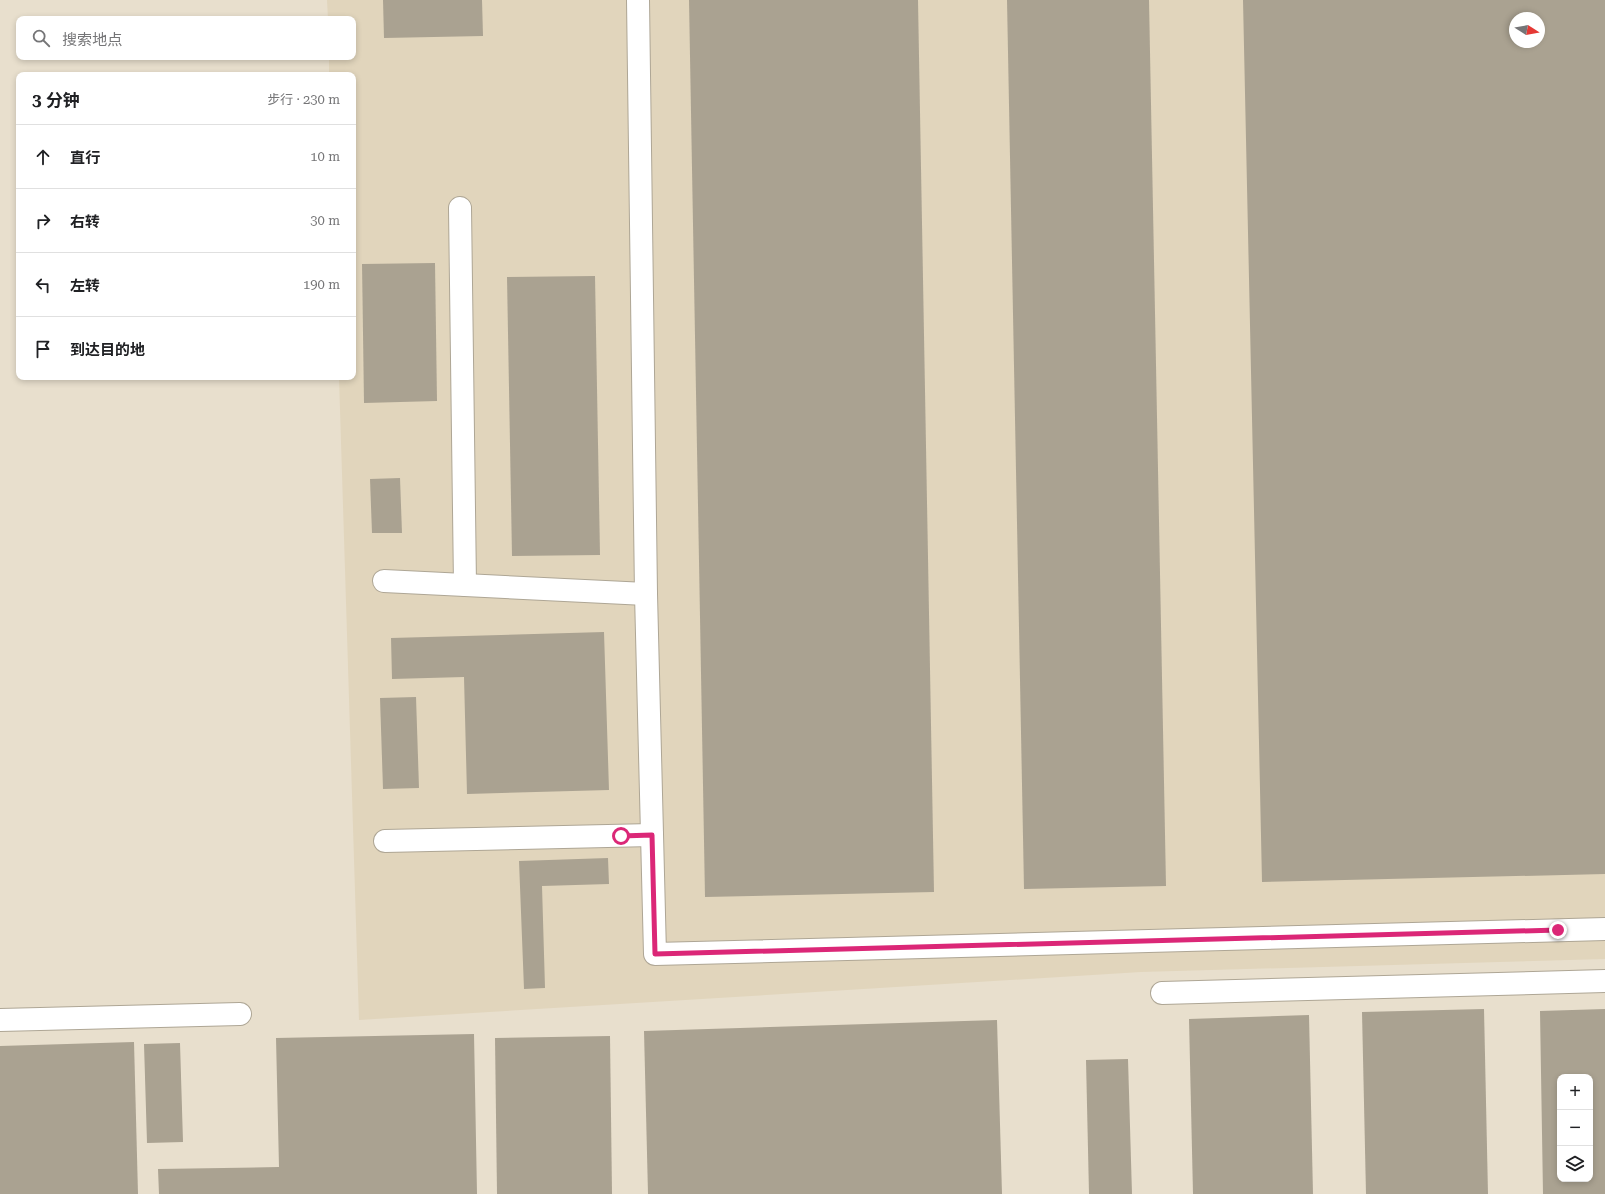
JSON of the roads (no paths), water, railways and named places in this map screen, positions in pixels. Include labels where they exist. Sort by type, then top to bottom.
[{"type":"lane","points":[[638,0],[646,594],[655,954],[1605,929]]},
{"type":"lane","points":[[460,208],[465,585]]},
{"type":"lane","points":[[384,581],[646,594]]},
{"type":"lane","points":[[385,841],[652,835]]},
{"type":"lane","points":[[1162,993],[1605,981]]},
{"type":"lane","points":[[0,1020],[240,1014]]}]
